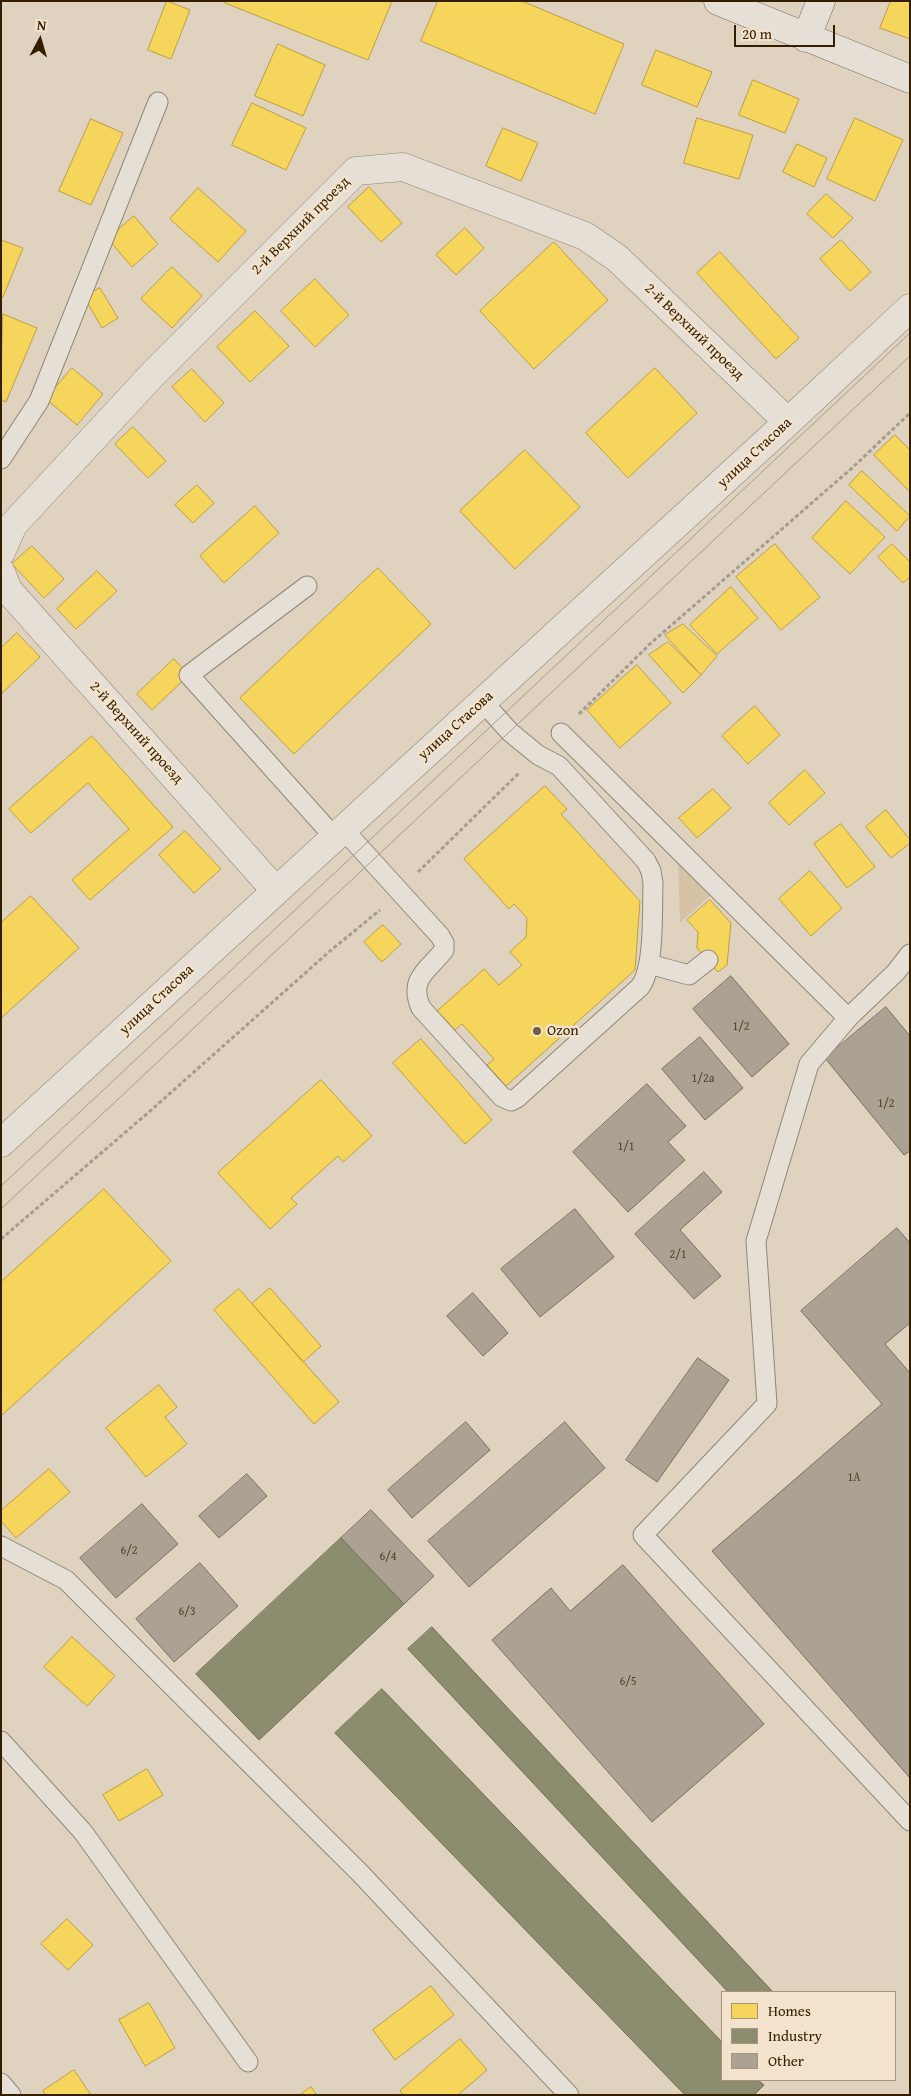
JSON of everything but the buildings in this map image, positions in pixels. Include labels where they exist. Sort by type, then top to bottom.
[{"type":"street","points":[[718,1],[910,79]]},
{"type":"street","points":[[806,38],[821,1]]},
{"type":"street","name":"2-й Верхний проезд","points":[[1,552],[7,519],[356,171],[403,167],[586,236],[617,258],[788,422]]},
{"type":"street","name":"улица Стасова","points":[[1,1143],[910,308]]},
{"type":"street","name":"2-й Верхний проезд","points":[[1,572],[8,590],[276,891]]},
{"type":"lane","points":[[1,459],[39,401],[158,102]]},
{"type":"lane","points":[[307,586],[189,675],[339,834],[399,890],[440,936],[444,943],[444,950],[424,970],[418,980],[416,989],[421,1008],[507,1100],[517,1098],[640,987],[646,979],[649,964],[653,883],[651,871],[646,861],[559,766],[538,755],[510,732],[483,702]]},
{"type":"lane","points":[[561,732],[848,1018]]},
{"type":"lane","points":[[910,954],[896,972],[848,1018],[809,1064],[756,1241],[767,1404],[643,1535],[910,1821]]},
{"type":"lane","points":[[649,964],[689,975],[708,960]]},
{"type":"lane","points":[[1,1546],[66,1580],[360,1873],[569,2095]]},
{"type":"lane","points":[[1,1741],[83,1832],[248,2062]]},
{"type":"lane","points":[[1,2084],[11,2095]]},
{"type":"path","points":[[561,732],[651,644],[852,468],[910,413]]},
{"type":"path","points":[[1,1239],[386,904],[538,755]]},
{"type":"shaded area","points":[[678,857],[712,894],[680,923]]},
{"type":"tram line","points":[[1,1186],[910,333]]},
{"type":"tram line","points":[[1,1209],[910,356]]},
{"type":"place","name":"Ozon","points":[[537,1031]]}]
